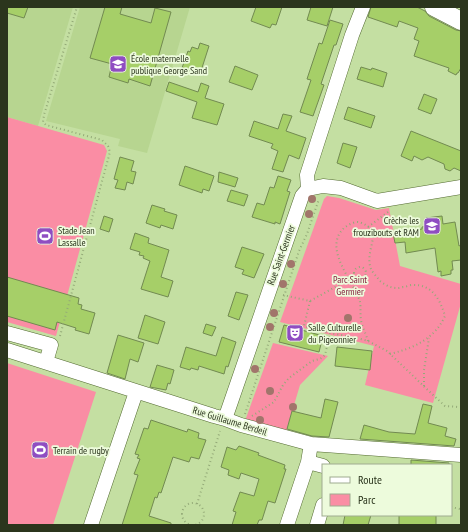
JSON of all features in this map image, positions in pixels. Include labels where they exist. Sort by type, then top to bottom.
[{"type":"main road","points":[[434,7],[461,21]]},
{"type":"street","name":"Rue Saint-Germier","points":[[225,419],[302,196],[308,189],[307,175],[362,7]]},
{"type":"street","points":[[308,189],[323,186],[341,188],[377,201],[461,187]]},
{"type":"street","points":[[7,332],[51,345],[46,362]]},
{"type":"street","name":"Rue Guillaume Berdeil","points":[[7,350],[241,425],[311,444],[461,455]]},
{"type":"street","points":[[90,525],[136,392]]},
{"type":"street","points":[[287,525],[308,462],[311,444]]},
{"type":"street","points":[[308,462],[322,466]]},
{"type":"street","points":[[316,525],[322,508]]},
{"type":"path","points":[[51,345],[60,337],[110,152],[108,146],[102,140],[46,125],[44,122],[44,115],[77,7]]},
{"type":"path","points":[[368,227],[388,212],[386,200]]},
{"type":"path","points":[[368,341],[361,321],[360,303],[338,260],[337,240],[340,232],[352,223],[358,222],[368,227],[373,232],[370,250],[371,268],[376,276],[384,284],[393,288],[401,288],[411,284],[432,290],[442,306],[444,316],[441,325],[429,338],[408,349],[390,354]]},
{"type":"path","points":[[355,276],[355,270],[359,267],[364,268],[365,270],[371,268]]},
{"type":"path","points":[[355,276],[358,279],[363,278],[366,275],[365,270]]},
{"type":"path","points":[[269,290],[310,301],[355,276]]},
{"type":"path","points":[[310,301],[304,326],[368,341],[387,351],[445,406],[458,407]]},
{"type":"path","points":[[241,425],[253,414],[274,402],[283,385],[289,378],[312,360],[320,359],[324,355],[330,333]]},
{"type":"path","points":[[424,387],[424,370],[429,338]]},
{"type":"path","points":[[197,504],[225,419]]},
{"type":"path","points":[[189,504],[197,504],[203,509],[203,517],[198,523],[190,524],[184,518],[183,510],[189,504]]},
{"type":"shaded area","points":[[7,7],[73,7],[38,126],[7,117]]},
{"type":"shaded area","name":"École maternelle publique George Sand","points":[[80,7],[190,7],[147,153],[118,146],[120,139],[46,121]]},
{"type":"green space","name":"Stade Jean Lassalle","points":[[7,117],[104,145],[107,151],[56,336],[7,322]]},
{"type":"green space","name":"Parc Saint Germier","points":[[327,196],[339,198],[376,210],[389,208],[400,266],[461,284],[461,303],[433,403],[365,385],[374,346],[280,322],[324,199]]},
{"type":"green space","points":[[273,343],[328,356],[300,385],[286,432],[245,421]]},
{"type":"green space","name":"Terrain de rugby","points":[[7,363],[96,392],[53,525],[7,525]]},
{"type":"building","points":[[7,7],[28,7],[24,18],[7,13]]},
{"type":"building","points":[[105,7],[122,7],[120,14],[151,23],[155,8],[171,12],[150,86],[129,79],[128,83],[109,77],[112,64],[90,58]]},
{"type":"building","points":[[256,7],[282,7],[276,25],[272,24],[270,28],[251,21]]},
{"type":"building","points":[[311,7],[333,7],[327,26],[307,20]]},
{"type":"building","points":[[371,7],[417,7],[425,11],[429,16],[456,30],[461,31],[461,68],[458,73],[456,75],[448,71],[449,68],[414,56],[419,41],[414,39],[418,28],[399,21],[397,27],[368,17]]},
{"type":"building","points":[[330,20],[343,24],[336,45],[334,45],[321,84],[324,85],[313,116],[300,112],[311,80],[307,79],[319,43],[322,44]]},
{"type":"building","points":[[200,43],[209,46],[200,74],[182,68],[188,51],[190,52],[192,47],[198,49]]},
{"type":"building","points":[[235,66],[258,75],[252,90],[229,82]]},
{"type":"building","points":[[361,67],[371,70],[372,68],[387,73],[383,87],[357,79]]},
{"type":"building","points":[[169,82],[198,92],[201,83],[209,86],[205,98],[224,104],[217,125],[192,118],[197,102],[166,91]]},
{"type":"building","points":[[424,94],[437,99],[431,114],[418,109]]},
{"type":"building","points":[[348,107],[375,116],[371,128],[344,119]]},
{"type":"building","points":[[283,114],[292,116],[286,131],[306,138],[299,159],[289,155],[283,172],[272,169],[278,151],[271,148],[273,144],[249,136],[254,121],[278,129]]},
{"type":"building","points":[[411,131],[461,151],[461,171],[454,168],[450,171],[445,169],[444,164],[428,157],[422,160],[414,156],[412,161],[401,156]]},
{"type":"building","points":[[343,143],[357,147],[350,168],[337,163]]},
{"type":"building","points":[[120,157],[134,161],[131,171],[136,172],[133,184],[127,182],[125,190],[115,188],[118,180],[114,179]]},
{"type":"building","points":[[185,166],[214,176],[209,191],[203,189],[202,193],[179,185]]},
{"type":"building","points":[[219,172],[238,178],[235,187],[218,182]]},
{"type":"building","points":[[278,176],[291,180],[287,191],[290,192],[280,224],[275,222],[275,224],[252,217],[257,203],[264,205],[270,187],[274,188]]},
{"type":"building","points":[[231,190],[248,195],[244,206],[227,201]]},
{"type":"building","points":[[152,205],[177,215],[173,229],[161,225],[160,228],[146,223]]},
{"type":"building","points":[[104,216],[113,219],[109,232],[100,229]]},
{"type":"building","points":[[442,216],[443,224],[455,222],[459,246],[461,245],[461,260],[452,261],[453,270],[451,270],[451,274],[441,276],[441,271],[438,272],[435,248],[406,253],[405,242],[395,243],[393,233],[422,229],[422,227],[427,226],[426,218]]},
{"type":"building","points":[[135,233],[149,238],[148,243],[169,250],[161,277],[173,281],[168,297],[141,289],[150,261],[143,258],[144,256],[139,255],[140,252],[130,249]]},
{"type":"building","points":[[242,247],[264,254],[254,278],[242,274],[244,270],[235,267]]},
{"type":"building","points":[[7,277],[79,298],[78,304],[82,305],[81,309],[95,313],[89,334],[57,322],[55,330],[7,316]]},
{"type":"building","points":[[236,292],[248,295],[239,320],[228,316]]},
{"type":"building","points":[[145,315],[165,322],[158,344],[138,338]]},
{"type":"building","points":[[206,324],[216,327],[212,336],[203,333]]},
{"type":"building","points":[[284,325],[323,336],[319,352],[279,342]]},
{"type":"building","points":[[118,335],[144,343],[138,362],[130,359],[125,379],[107,373]]},
{"type":"building","points":[[222,337],[236,342],[228,367],[226,366],[224,374],[199,366],[198,370],[191,368],[190,370],[180,367],[186,347],[216,356]]},
{"type":"building","points":[[337,347],[372,351],[370,370],[335,366]]},
{"type":"building","points":[[157,365],[174,370],[170,384],[168,383],[166,390],[150,387]]},
{"type":"building","points":[[325,399],[338,402],[329,437],[312,436],[287,429],[292,411],[321,418]]},
{"type":"building","points":[[423,404],[432,406],[428,423],[447,428],[445,436],[456,439],[454,446],[360,439],[364,425],[389,432],[415,434]]},
{"type":"building","points":[[151,420],[187,432],[188,429],[199,433],[198,438],[206,440],[199,459],[191,457],[189,462],[173,457],[161,493],[159,492],[157,498],[155,497],[149,516],[171,523],[171,525],[122,525],[138,475],[134,474],[140,459],[137,458],[139,455],[135,454],[144,428],[148,429]]},
{"type":"building","points":[[239,446],[285,465],[284,469],[286,469],[275,503],[268,501],[262,520],[259,520],[257,525],[232,525],[236,512],[233,511],[240,492],[254,496],[259,479],[241,473],[239,479],[228,475],[229,470],[221,467],[227,447],[236,450]]},
{"type":"building","points":[[411,460],[449,463],[449,464],[411,464]]},
{"type":"building","points":[[345,516],[371,516],[368,525],[343,525]]},
{"type":"building","points":[[399,516],[436,516],[436,525],[399,525]]},
{"type":"place","name":"École maternelle publique George Sand","points":[[118,64]]},
{"type":"place","name":"Crèche les frouzibouts et RAM","points":[[432,226]]},
{"type":"place","name":"Stade Jean Lassalle","points":[[45,236]]},
{"type":"place","name":"Salle Culturelle du Pigeonnier","points":[[295,333]]},
{"type":"place","name":"Terrain de rugby","points":[[40,450]]}]
